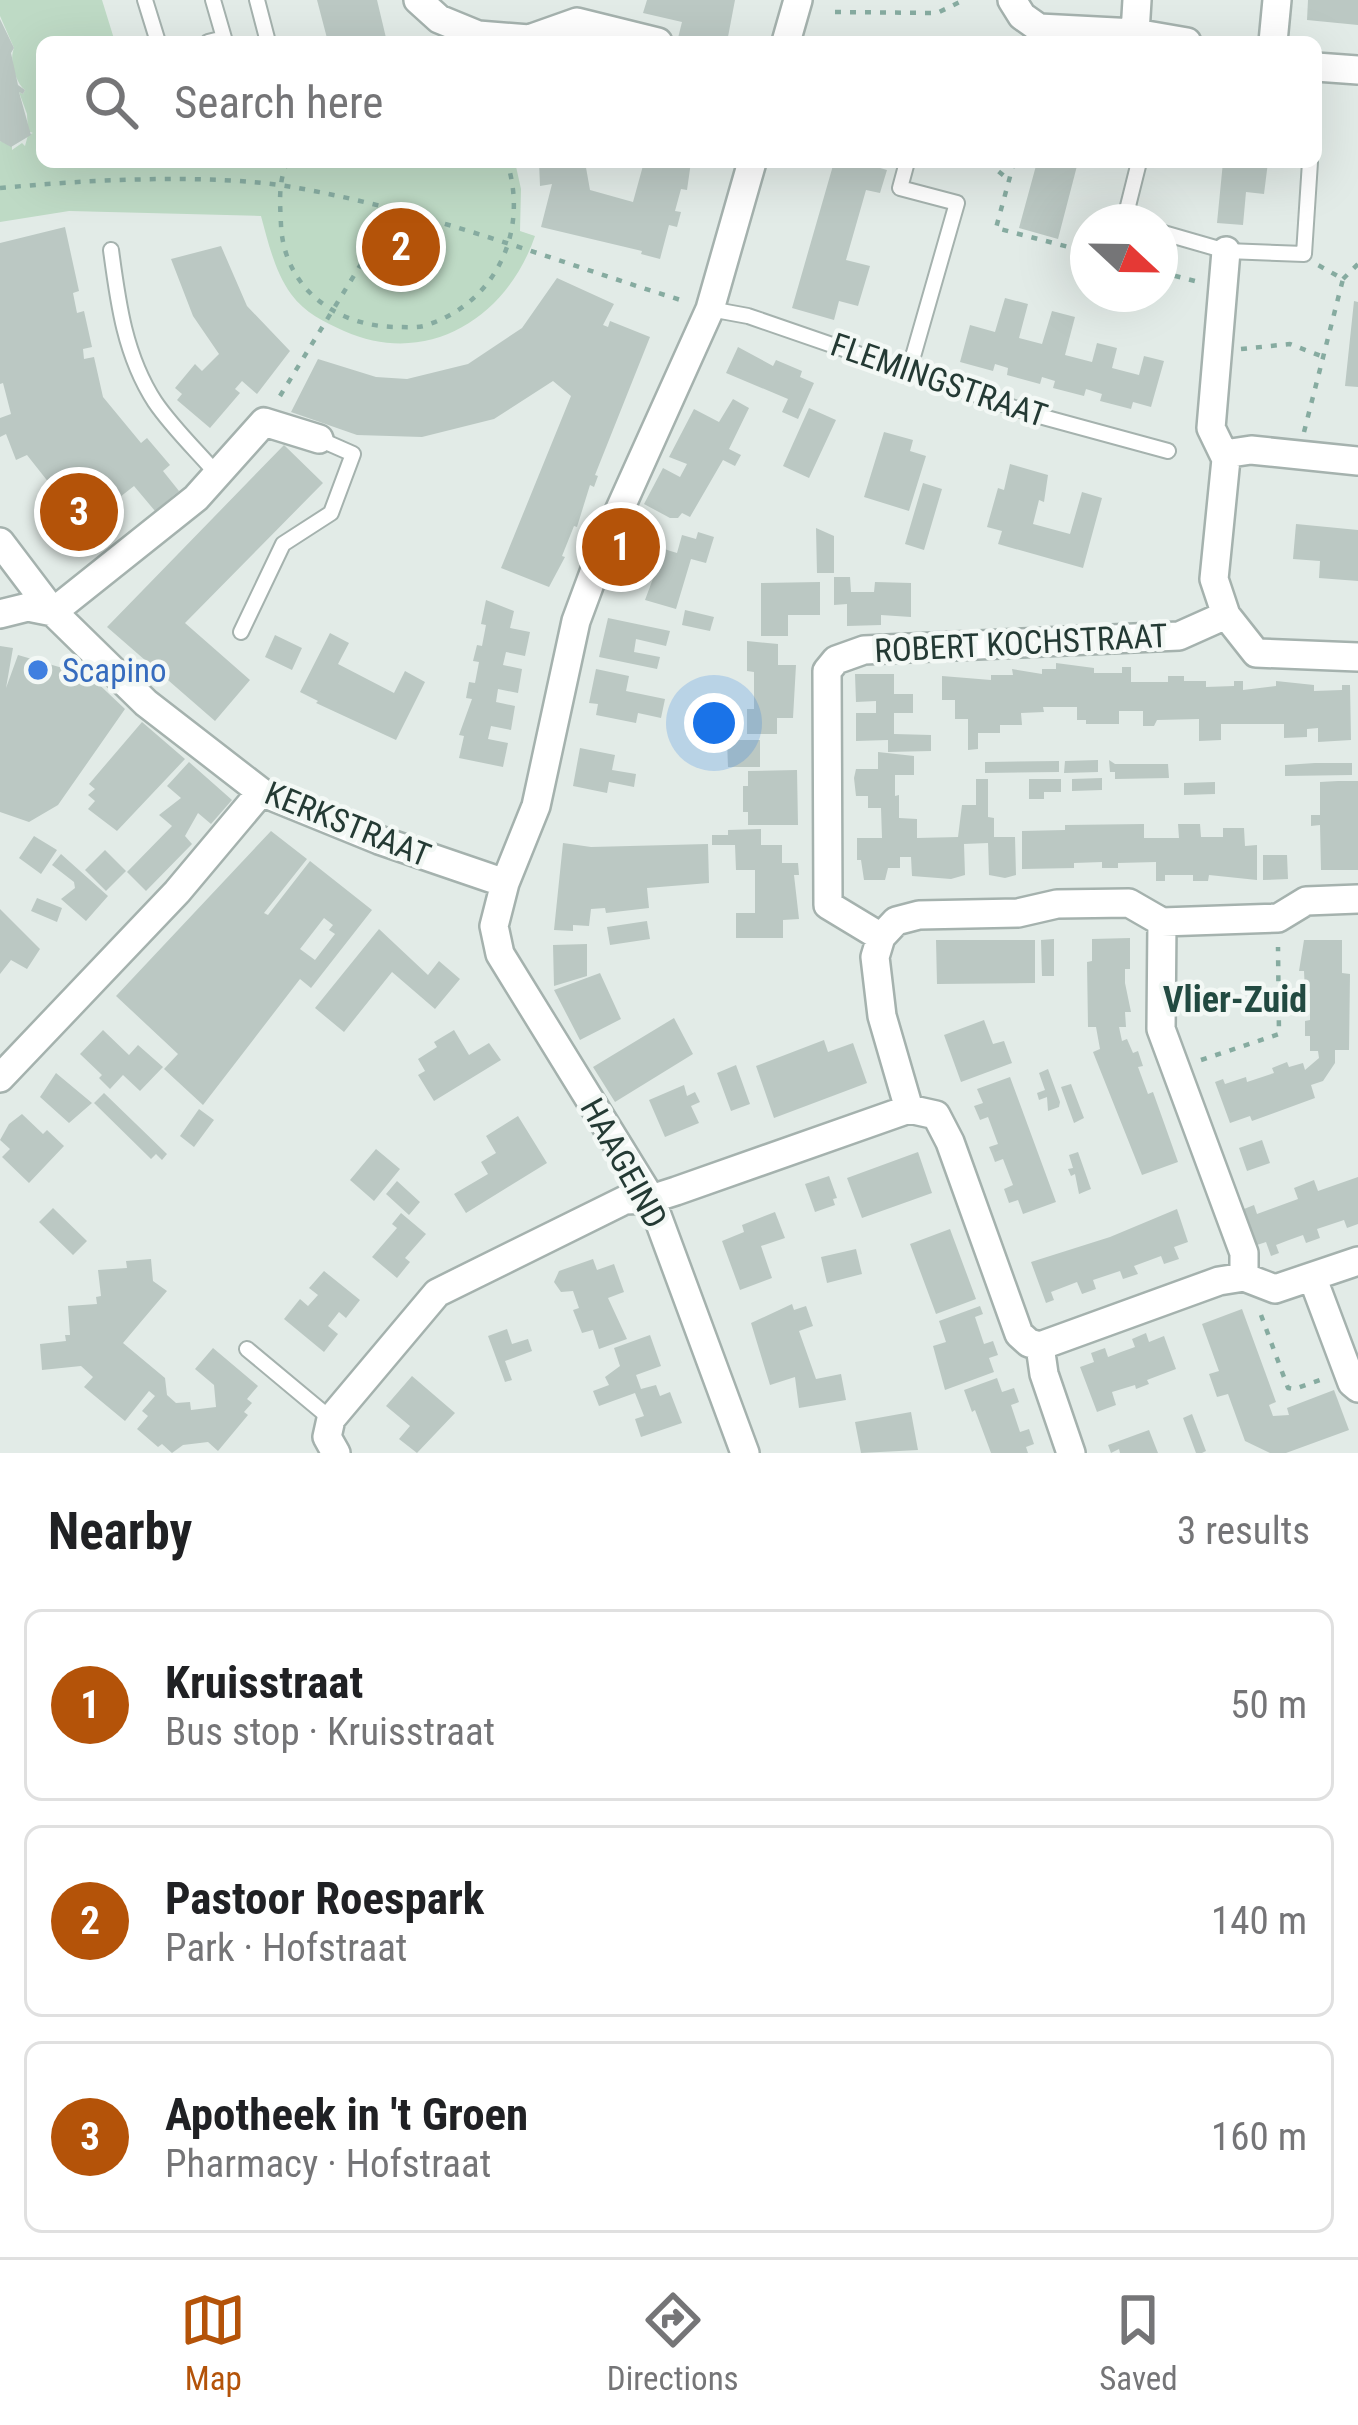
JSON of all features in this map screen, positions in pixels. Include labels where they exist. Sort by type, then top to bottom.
[{"type":"street","points":[[418,0],[439,19],[485,36]]},
{"type":"street","points":[[788,36],[798,0]]},
{"type":"street","points":[[1012,0],[1022,16],[1039,28],[1152,36]]},
{"type":"street","points":[[1135,33],[1137,0]]},
{"type":"street","points":[[1273,36],[1276,0]]},
{"type":"street","points":[[535,36],[581,11],[643,36]]},
{"type":"street","points":[[1322,67],[1358,70]]},
{"type":"street","name":"HAAGEIND","points":[[745,1453],[651,1199],[500,954],[494,926],[536,806],[576,621],[606,540],[710,309],[750,168]]},
{"type":"street","points":[[1226,251],[1211,428],[1226,458],[1214,580],[1226,615],[1256,653],[1358,657]]},
{"type":"street","points":[[0,614],[28,608],[53,612],[196,498],[264,422],[319,439]]},
{"type":"street","points":[[1226,458],[1238,451],[1358,460]]},
{"type":"street","name":"KERKSTRAAT","points":[[0,542],[53,612],[146,704],[261,792],[505,884]]},
{"type":"street","name":"ROBERT KOCHSTRAAT","points":[[881,938],[828,905],[826,671],[836,660],[864,650],[1179,636],[1226,615]]},
{"type":"street","points":[[0,1078],[177,892],[261,792]]},
{"type":"street","points":[[909,1109],[882,1016],[875,957],[881,938],[896,921],[919,915],[1018,914],[1057,904],[1129,903],[1162,922],[1278,918],[1306,901],[1358,899]]},
{"type":"street","points":[[1162,922],[1161,1029],[1252,1281]]},
{"type":"street","points":[[337,1453],[327,1437],[331,1419],[437,1292],[625,1200],[651,1199],[909,1109],[935,1115],[950,1142],[1019,1334],[1029,1343],[1040,1346],[1219,1281],[1252,1281],[1275,1289],[1358,1261]]},
{"type":"street","points":[[1312,1279],[1353,1379]]},
{"type":"street","points":[[1040,1346],[1044,1374],[1072,1453]]},
{"type":"lane","points":[[146,0],[156,36]]},
{"type":"lane","points":[[213,0],[223,36]]},
{"type":"lane","points":[[257,0],[266,36]]},
{"type":"lane","points":[[905,168],[900,188],[957,203],[905,372]]},
{"type":"lane","points":[[1128,204],[1137,168]]},
{"type":"lane","points":[[1178,237],[1226,251],[1304,254],[1310,168]]},
{"type":"lane","points":[[111,250],[120,320],[139,371],[155,402],[216,473]]},
{"type":"lane","name":"FLEMINGSTRAAT","points":[[710,309],[748,316],[871,356],[1032,414],[1168,451]]},
{"type":"lane","points":[[242,632],[283,544],[331,513],[353,454],[319,439]]},
{"type":"lane","points":[[247,1349],[331,1419]]},
{"type":"path","points":[[835,12],[937,13],[964,0]]},
{"type":"path","points":[[285,168],[279,185],[282,247],[294,277],[332,312],[383,327],[424,327],[465,307],[496,275],[515,222],[509,168]]},
{"type":"path","points":[[995,168],[1010,180]]},
{"type":"path","points":[[1013,168],[996,228],[1070,248]]},
{"type":"path","points":[[0,188],[192,181],[279,185],[394,209],[710,309]]},
{"type":"path","points":[[264,422],[394,209]]},
{"type":"path","points":[[1304,254],[1343,279]]},
{"type":"path","points":[[1301,455],[1305,416],[1343,279],[1358,264]]},
{"type":"path","points":[[1178,277],[1222,288]]},
{"type":"path","points":[[1218,348],[1290,344],[1321,356]]},
{"type":"path","points":[[1176,1069],[1279,1034],[1278,918]]},
{"type":"path","points":[[1252,1281],[1288,1388],[1353,1379]]},
{"type":"green space","points":[[0,0],[102,0],[113,36],[36,36],[36,168],[516,168],[520,231],[535,236],[505,291],[484,312],[434,339],[405,343],[375,341],[344,331],[296,301],[276,267],[261,216],[69,211],[0,222],[0,141],[12,145],[12,150],[22,143],[25,146],[33,133],[28,131],[19,92],[25,90],[14,70],[14,48],[0,16]]},
{"type":"building","points":[[317,0],[377,0],[386,36],[326,36]]},
{"type":"building","points":[[647,0],[735,0],[728,36],[678,36],[682,22],[643,13]]},
{"type":"building","points":[[1308,0],[1358,0],[1358,25],[1307,20]]},
{"type":"building","points":[[0,19],[14,48],[11,53],[18,85],[25,90],[19,92],[31,135],[11,147],[0,141]]},
{"type":"building","points":[[539,168],[586,168],[590,190],[633,202],[642,168],[690,168],[687,190],[681,189],[675,211],[681,212],[677,227],[669,225],[660,259],[541,227],[552,184],[540,186]]},
{"type":"building","points":[[832,168],[887,170],[880,193],[866,190],[846,260],[870,266],[858,306],[839,301],[834,320],[792,308]]},
{"type":"building","points":[[1035,168],[1076,168],[1058,239],[1019,228]]},
{"type":"building","points":[[1222,168],[1267,168],[1264,194],[1246,192],[1243,225],[1217,223]]},
{"type":"building","points":[[65,227],[79,291],[73,293],[77,313],[84,311],[92,347],[83,349],[84,359],[94,357],[103,397],[141,443],[147,438],[170,465],[163,471],[179,491],[155,511],[134,486],[83,526],[27,455],[16,460],[6,434],[0,437],[0,418],[11,414],[0,384],[0,243]]},
{"type":"building","points":[[221,246],[247,306],[290,351],[257,394],[242,381],[235,389],[240,393],[210,428],[177,400],[182,394],[175,388],[195,364],[202,371],[219,354],[193,316],[171,259]]},
{"type":"building","points":[[557,278],[614,304],[603,325],[608,327],[610,321],[650,337],[594,487],[590,485],[565,557],[549,587],[501,568],[571,396],[553,381],[494,419],[422,437],[357,435],[291,412],[318,359],[376,377],[407,379],[468,364],[522,328]]},
{"type":"building","points":[[1005,298],[1028,304],[1019,338],[1042,344],[1052,311],[1075,317],[1065,355],[1092,362],[1097,343],[1117,348],[1112,368],[1139,375],[1144,356],[1164,361],[1151,407],[1133,402],[1131,409],[1100,401],[1102,394],[1086,389],[1084,396],[1053,388],[1055,381],[1042,377],[1040,384],[1007,375],[1008,368],[995,364],[993,371],[960,362],[970,325],[995,332]]},
{"type":"building","points":[[1354,301],[1358,302],[1358,387],[1345,386]]},
{"type":"building","points":[[738,347],[773,366],[776,360],[802,371],[800,377],[814,383],[798,419],[782,412],[788,399],[726,373]]},
{"type":"building","points":[[733,399],[749,408],[729,449],[741,455],[735,466],[723,460],[690,517],[682,513],[670,518],[644,504],[663,468],[680,477],[687,464],[669,457],[694,409],[719,422]]},
{"type":"building","points":[[809,408],[836,420],[809,478],[783,466]]},
{"type":"building","points":[[884,432],[913,440],[910,451],[926,456],[909,511],[864,497]]},
{"type":"building","points":[[284,445],[323,483],[185,623],[250,680],[215,721],[107,627]]},
{"type":"building","points":[[1010,464],[1048,475],[1044,502],[1039,500],[1033,524],[1070,534],[1082,492],[1102,498],[1083,568],[998,544],[1002,531],[987,527]]},
{"type":"building","points":[[923,483],[942,489],[924,550],[905,544]]},
{"type":"building","points":[[1296,524],[1358,530],[1358,581],[1319,578],[1320,561],[1293,559]]},
{"type":"building","points":[[816,528],[834,536],[834,573],[817,573]]},
{"type":"building","points":[[698,532],[714,537],[706,563],[691,559],[676,609],[645,600],[664,549],[677,553],[682,535],[696,539]]},
{"type":"building","points":[[834,577],[850,577],[851,592],[874,592],[875,582],[911,583],[911,617],[881,615],[881,625],[847,626],[847,604],[834,605]]},
{"type":"building","points":[[820,582],[820,615],[788,615],[788,636],[761,636],[761,583]]},
{"type":"building","points":[[486,600],[514,611],[510,628],[530,632],[525,656],[506,652],[503,665],[522,669],[518,693],[498,689],[496,702],[515,706],[511,730],[491,726],[488,739],[508,743],[503,767],[459,758],[464,736],[459,735],[472,699],[466,698],[469,682],[475,683],[479,662],[473,661],[486,625],[481,624]]},
{"type":"building","points":[[685,610],[714,617],[710,631],[682,625]]},
{"type":"building","points":[[608,618],[670,631],[666,646],[636,639],[634,652],[660,657],[657,669],[599,657]]},
{"type":"building","points":[[330,633],[349,643],[338,664],[394,693],[405,671],[425,682],[396,740],[300,692]]},
{"type":"building","points":[[275,635],[302,648],[292,670],[265,657]]},
{"type":"building","points":[[747,641],[778,644],[778,665],[796,665],[793,718],[777,718],[777,734],[747,734],[747,709],[754,709],[754,672],[747,671]]},
{"type":"building","points":[[0,646],[13,648],[6,688],[18,655],[90,676],[125,709],[58,805],[29,822],[0,812]]},
{"type":"building","points":[[1056,663],[1094,668],[1094,673],[1122,673],[1122,667],[1131,667],[1131,682],[1168,682],[1168,676],[1184,676],[1184,681],[1206,681],[1206,687],[1243,681],[1243,690],[1276,686],[1276,681],[1314,685],[1314,691],[1342,690],[1342,685],[1350,685],[1351,740],[1318,742],[1318,728],[1307,729],[1307,737],[1284,738],[1284,724],[1221,724],[1221,740],[1199,741],[1199,719],[1157,720],[1154,726],[1143,726],[1143,711],[1119,711],[1119,724],[1086,724],[1086,720],[1077,720],[1077,707],[1043,707],[1044,712],[1021,713],[1022,725],[1000,725],[1000,733],[978,733],[978,749],[968,750],[968,719],[955,719],[955,700],[942,700],[942,676],[991,680],[991,675],[1013,675],[1012,669],[1042,674],[1042,669],[1056,669]]},
{"type":"building","points":[[596,669],[629,676],[626,691],[665,699],[661,718],[638,713],[636,723],[596,715],[598,704],[589,703]]},
{"type":"building","points":[[855,674],[894,674],[894,694],[913,694],[913,713],[894,713],[894,734],[931,735],[931,751],[888,752],[888,740],[856,741],[856,713],[876,713],[876,701],[856,702]]},
{"type":"building","points":[[142,722],[185,759],[117,831],[88,809],[95,801],[88,795],[95,789],[89,784]]},
{"type":"building","points":[[727,740],[760,740],[760,767],[728,767]]},
{"type":"building","points":[[580,748],[615,755],[612,770],[636,774],[634,787],[609,782],[607,793],[573,786]]},
{"type":"building","points":[[878,752],[914,756],[914,775],[895,775],[895,796],[899,795],[899,818],[917,819],[917,838],[958,837],[962,805],[976,805],[976,779],[988,779],[988,817],[994,818],[994,837],[1015,837],[1016,875],[989,875],[988,843],[964,844],[965,875],[951,879],[912,876],[911,857],[900,857],[900,868],[888,868],[885,880],[864,880],[861,860],[857,860],[857,838],[882,838],[881,808],[868,808],[868,796],[856,796],[854,778],[856,769],[878,769]]},
{"type":"building","points":[[1098,760],[1098,772],[1064,773],[1065,761]]},
{"type":"building","points":[[1109,760],[1168,764],[1169,778],[1115,779]]},
{"type":"building","points":[[1059,761],[1059,772],[985,773],[985,762]]},
{"type":"building","points":[[189,762],[232,800],[211,824],[198,813],[185,836],[192,844],[146,891],[127,872],[172,826],[159,815],[181,798],[167,786]]},
{"type":"building","points":[[1352,763],[1352,775],[1285,776],[1285,765]]},
{"type":"building","points":[[797,770],[798,825],[748,825],[743,786],[748,786],[748,771]]},
{"type":"building","points":[[1102,778],[1102,790],[1072,791],[1072,779]]},
{"type":"building","points":[[1029,779],[1061,779],[1061,792],[1044,792],[1044,799],[1029,799]]},
{"type":"building","points":[[1358,781],[1358,870],[1321,870],[1320,825],[1311,826],[1311,815],[1320,815],[1320,782]]},
{"type":"building","points":[[1215,782],[1215,794],[1184,795],[1184,783]]},
{"type":"building","points":[[1144,824],[1144,838],[1179,838],[1178,824],[1200,824],[1201,837],[1223,837],[1223,828],[1244,828],[1245,846],[1257,845],[1257,880],[1209,875],[1208,881],[1193,881],[1193,875],[1165,875],[1165,881],[1156,881],[1156,862],[1118,863],[1118,868],[1102,868],[1102,862],[1022,869],[1022,831]]},
{"type":"building","points":[[761,829],[761,845],[782,845],[782,863],[798,863],[799,875],[794,875],[799,919],[783,920],[783,938],[736,938],[736,913],[755,913],[755,870],[736,870],[735,845],[712,845],[712,835]]},
{"type":"building","points":[[271,831],[307,859],[264,913],[268,915],[310,861],[372,910],[311,988],[300,979],[203,1105],[164,1069],[178,1054],[116,996]],"holes":[[[324,918],[333,925],[329,930],[335,934],[315,960],[300,949]]]},
{"type":"building","points":[[34,836],[57,850],[41,874],[19,858]]},
{"type":"building","points":[[563,843],[591,847],[708,844],[709,883],[647,888],[649,908],[606,913],[605,908],[591,909],[589,926],[554,930]]},
{"type":"building","points":[[105,850],[126,871],[106,891],[85,870]]},
{"type":"building","points":[[61,854],[108,896],[86,921],[61,899],[75,888],[52,865]]},
{"type":"building","points":[[1263,855],[1287,855],[1288,879],[1263,880]]},
{"type":"building","points":[[37,898],[62,908],[57,922],[31,911]]},
{"type":"building","points":[[0,909],[40,949],[27,969],[11,960],[0,974]]},
{"type":"building","points":[[647,921],[650,939],[610,945],[607,927]]},
{"type":"building","points":[[379,929],[428,975],[439,961],[460,979],[435,1009],[392,972],[344,1032],[315,1008]]},
{"type":"building","points":[[1130,938],[1125,983],[1131,1012],[1125,1012],[1126,1027],[1119,1027],[1122,1041],[1127,1039],[1133,1053],[1138,1051],[1143,1066],[1138,1067],[1148,1094],[1153,1092],[1178,1162],[1142,1175],[1093,1052],[1100,1049],[1096,1027],[1088,1027],[1087,962],[1092,961],[1092,939]]},
{"type":"building","points":[[1054,939],[1054,976],[1042,976],[1041,940]]},
{"type":"building","points":[[936,940],[1035,940],[1035,983],[937,984]]},
{"type":"building","points":[[1304,940],[1342,940],[1342,973],[1350,974],[1349,1050],[1335,1050],[1335,1063],[1323,1081],[1311,1085],[1315,1098],[1252,1121],[1250,1116],[1230,1123],[1215,1082],[1246,1077],[1247,1082],[1274,1073],[1272,1068],[1287,1062],[1289,1067],[1303,1063],[1305,1070],[1319,1058],[1318,1051],[1310,1051],[1310,1036],[1305,1036],[1310,993],[1305,992],[1304,971],[1299,971]]},
{"type":"building","points":[[587,944],[587,976],[554,986],[553,945]]},
{"type":"building","points":[[600,973],[621,1019],[580,1040],[554,990]]},
{"type":"building","points":[[674,1018],[693,1054],[615,1102],[593,1067]]},
{"type":"building","points":[[984,1020],[993,1044],[1004,1041],[1012,1063],[961,1082],[944,1035]]},
{"type":"building","points":[[103,1030],[129,1055],[138,1045],[163,1067],[140,1091],[123,1075],[110,1089],[80,1054]]},
{"type":"building","points":[[454,1030],[469,1055],[489,1043],[501,1060],[434,1101],[418,1075],[425,1071],[418,1059]]},
{"type":"building","points":[[824,1040],[828,1052],[853,1043],[867,1083],[774,1118],[756,1066]]},
{"type":"building","points":[[736,1065],[750,1104],[731,1111],[717,1073]]},
{"type":"building","points":[[1048,1069],[1060,1102],[1048,1111],[1047,1097],[1039,1100],[1037,1093],[1045,1090],[1039,1073]]},
{"type":"building","points":[[56,1073],[92,1103],[69,1123],[40,1097]]},
{"type":"building","points":[[1010,1077],[1056,1202],[1023,1214],[1018,1200],[1009,1203],[1004,1189],[1013,1185],[1003,1159],[995,1162],[989,1147],[998,1144],[988,1117],[980,1120],[974,1106],[983,1103],[977,1089]]},
{"type":"building","points":[[1071,1084],[1084,1118],[1074,1123],[1061,1087]]},
{"type":"building","points":[[684,1085],[687,1096],[695,1092],[700,1102],[691,1106],[699,1123],[665,1137],[649,1100]]},
{"type":"building","points":[[104,1093],[167,1154],[162,1160],[156,1154],[151,1159],[94,1103]]},
{"type":"building","points":[[199,1109],[214,1120],[194,1147],[180,1136]]},
{"type":"building","points":[[22,1114],[64,1146],[29,1183],[2,1157],[10,1149],[0,1140]]},
{"type":"building","points":[[518,1116],[547,1163],[466,1213],[454,1194],[488,1174],[481,1162],[496,1153],[486,1136]]},
{"type":"building","points":[[1262,1140],[1270,1163],[1247,1171],[1239,1148]]},
{"type":"building","points":[[376,1149],[400,1169],[374,1201],[350,1180]]},
{"type":"building","points":[[918,1152],[932,1193],[862,1218],[847,1178]]},
{"type":"building","points":[[1078,1152],[1091,1189],[1079,1194],[1075,1174],[1071,1176],[1068,1169],[1073,1168],[1069,1155]]},
{"type":"building","points":[[829,1176],[835,1205],[815,1212],[805,1184]]},
{"type":"building","points":[[1358,1177],[1358,1224],[1347,1228],[1344,1220],[1317,1229],[1320,1238],[1306,1243],[1303,1235],[1289,1240],[1276,1245],[1279,1253],[1271,1256],[1266,1242],[1257,1245],[1244,1209],[1254,1205],[1257,1214],[1298,1199],[1294,1188],[1314,1180],[1318,1191]]},
{"type":"building","points":[[397,1181],[420,1202],[409,1215],[386,1194]]},
{"type":"building","points":[[53,1208],[87,1241],[73,1255],[39,1222]]},
{"type":"building","points":[[1177,1209],[1188,1242],[1174,1247],[1179,1259],[1164,1264],[1161,1256],[1134,1266],[1138,1274],[1123,1279],[1120,1271],[1093,1280],[1096,1289],[1082,1294],[1077,1282],[1051,1292],[1054,1300],[1046,1303],[1031,1262]]},
{"type":"building","points":[[775,1212],[785,1238],[761,1246],[772,1278],[740,1290],[722,1241],[744,1232],[742,1225]]},
{"type":"building","points":[[401,1213],[426,1234],[405,1258],[410,1262],[397,1278],[372,1257],[397,1228],[392,1224]]},
{"type":"building","points":[[950,1229],[976,1299],[936,1314],[910,1244]]},
{"type":"building","points":[[856,1249],[862,1274],[827,1283],[821,1257]]},
{"type":"building","points":[[151,1259],[153,1281],[167,1291],[123,1343],[165,1378],[167,1395],[176,1403],[190,1402],[191,1410],[216,1407],[214,1385],[195,1369],[213,1348],[258,1386],[247,1399],[252,1403],[244,1412],[248,1415],[218,1451],[208,1442],[183,1445],[172,1453],[137,1429],[148,1416],[142,1411],[155,1396],[149,1391],[125,1421],[84,1387],[93,1377],[81,1366],[42,1370],[40,1344],[66,1341],[65,1335],[70,1335],[68,1306],[97,1304],[96,1297],[101,1296],[98,1270],[127,1268],[126,1261]]},
{"type":"building","points":[[593,1259],[597,1270],[614,1264],[624,1292],[608,1298],[627,1339],[599,1349],[593,1330],[582,1333],[573,1310],[579,1308],[573,1291],[561,1292],[554,1282],[559,1271]]},
{"type":"building","points":[[324,1271],[360,1300],[346,1318],[339,1312],[328,1326],[338,1334],[324,1352],[284,1319],[300,1299],[308,1306],[318,1295],[309,1288]]},
{"type":"building","points":[[792,1304],[794,1310],[806,1306],[813,1326],[799,1331],[816,1379],[841,1374],[846,1400],[799,1408],[795,1377],[770,1385],[751,1323]]},
{"type":"building","points":[[980,1306],[983,1314],[975,1317],[984,1344],[993,1341],[998,1355],[989,1358],[994,1372],[945,1390],[933,1346],[946,1342],[939,1321]]},
{"type":"building","points":[[1242,1309],[1276,1402],[1269,1405],[1273,1416],[1289,1415],[1287,1408],[1334,1390],[1349,1430],[1286,1453],[1270,1453],[1245,1441],[1228,1394],[1217,1397],[1209,1374],[1219,1371],[1202,1324]]},
{"type":"building","points":[[507,1329],[512,1344],[528,1339],[532,1351],[505,1361],[512,1380],[505,1382],[488,1336]]},
{"type":"building","points":[[1146,1333],[1149,1342],[1164,1336],[1176,1369],[1136,1389],[1135,1385],[1112,1392],[1116,1405],[1097,1412],[1080,1367],[1094,1362],[1091,1353],[1105,1348],[1108,1357],[1135,1347],[1132,1339]]},
{"type":"building","points":[[650,1335],[661,1366],[636,1375],[641,1389],[656,1385],[660,1396],[670,1392],[682,1423],[641,1437],[635,1419],[644,1416],[635,1393],[599,1406],[593,1391],[609,1385],[605,1377],[620,1366],[614,1348]]},
{"type":"building","points":[[412,1376],[455,1413],[417,1453],[399,1439],[410,1426],[386,1406]]},
{"type":"building","points":[[997,1378],[1002,1392],[1014,1388],[1019,1402],[1011,1405],[1020,1432],[1029,1429],[1034,1444],[1026,1447],[1028,1453],[991,1453],[975,1410],[972,1412],[964,1390]]},
{"type":"building","points":[[911,1412],[918,1450],[861,1453],[855,1422]]},
{"type":"building","points":[[1192,1414],[1206,1451],[1202,1453],[1196,1453],[1183,1418]]},
{"type":"building","points":[[1149,1430],[1158,1453],[1120,1453],[1119,1449],[1111,1453],[1108,1445]]},
{"type":"place","name":"Pastoor Roespark","points":[[401,247]]},
{"type":"place","name":"Apotheek in 't Groen","points":[[79,512]]},
{"type":"place","name":"Kruisstraat","points":[[621,547]]},
{"type":"place","name":"Scapino","points":[[38,670]]},
{"type":"district","name":"Vlier-Zuid","points":[[1235,1000]]}]
